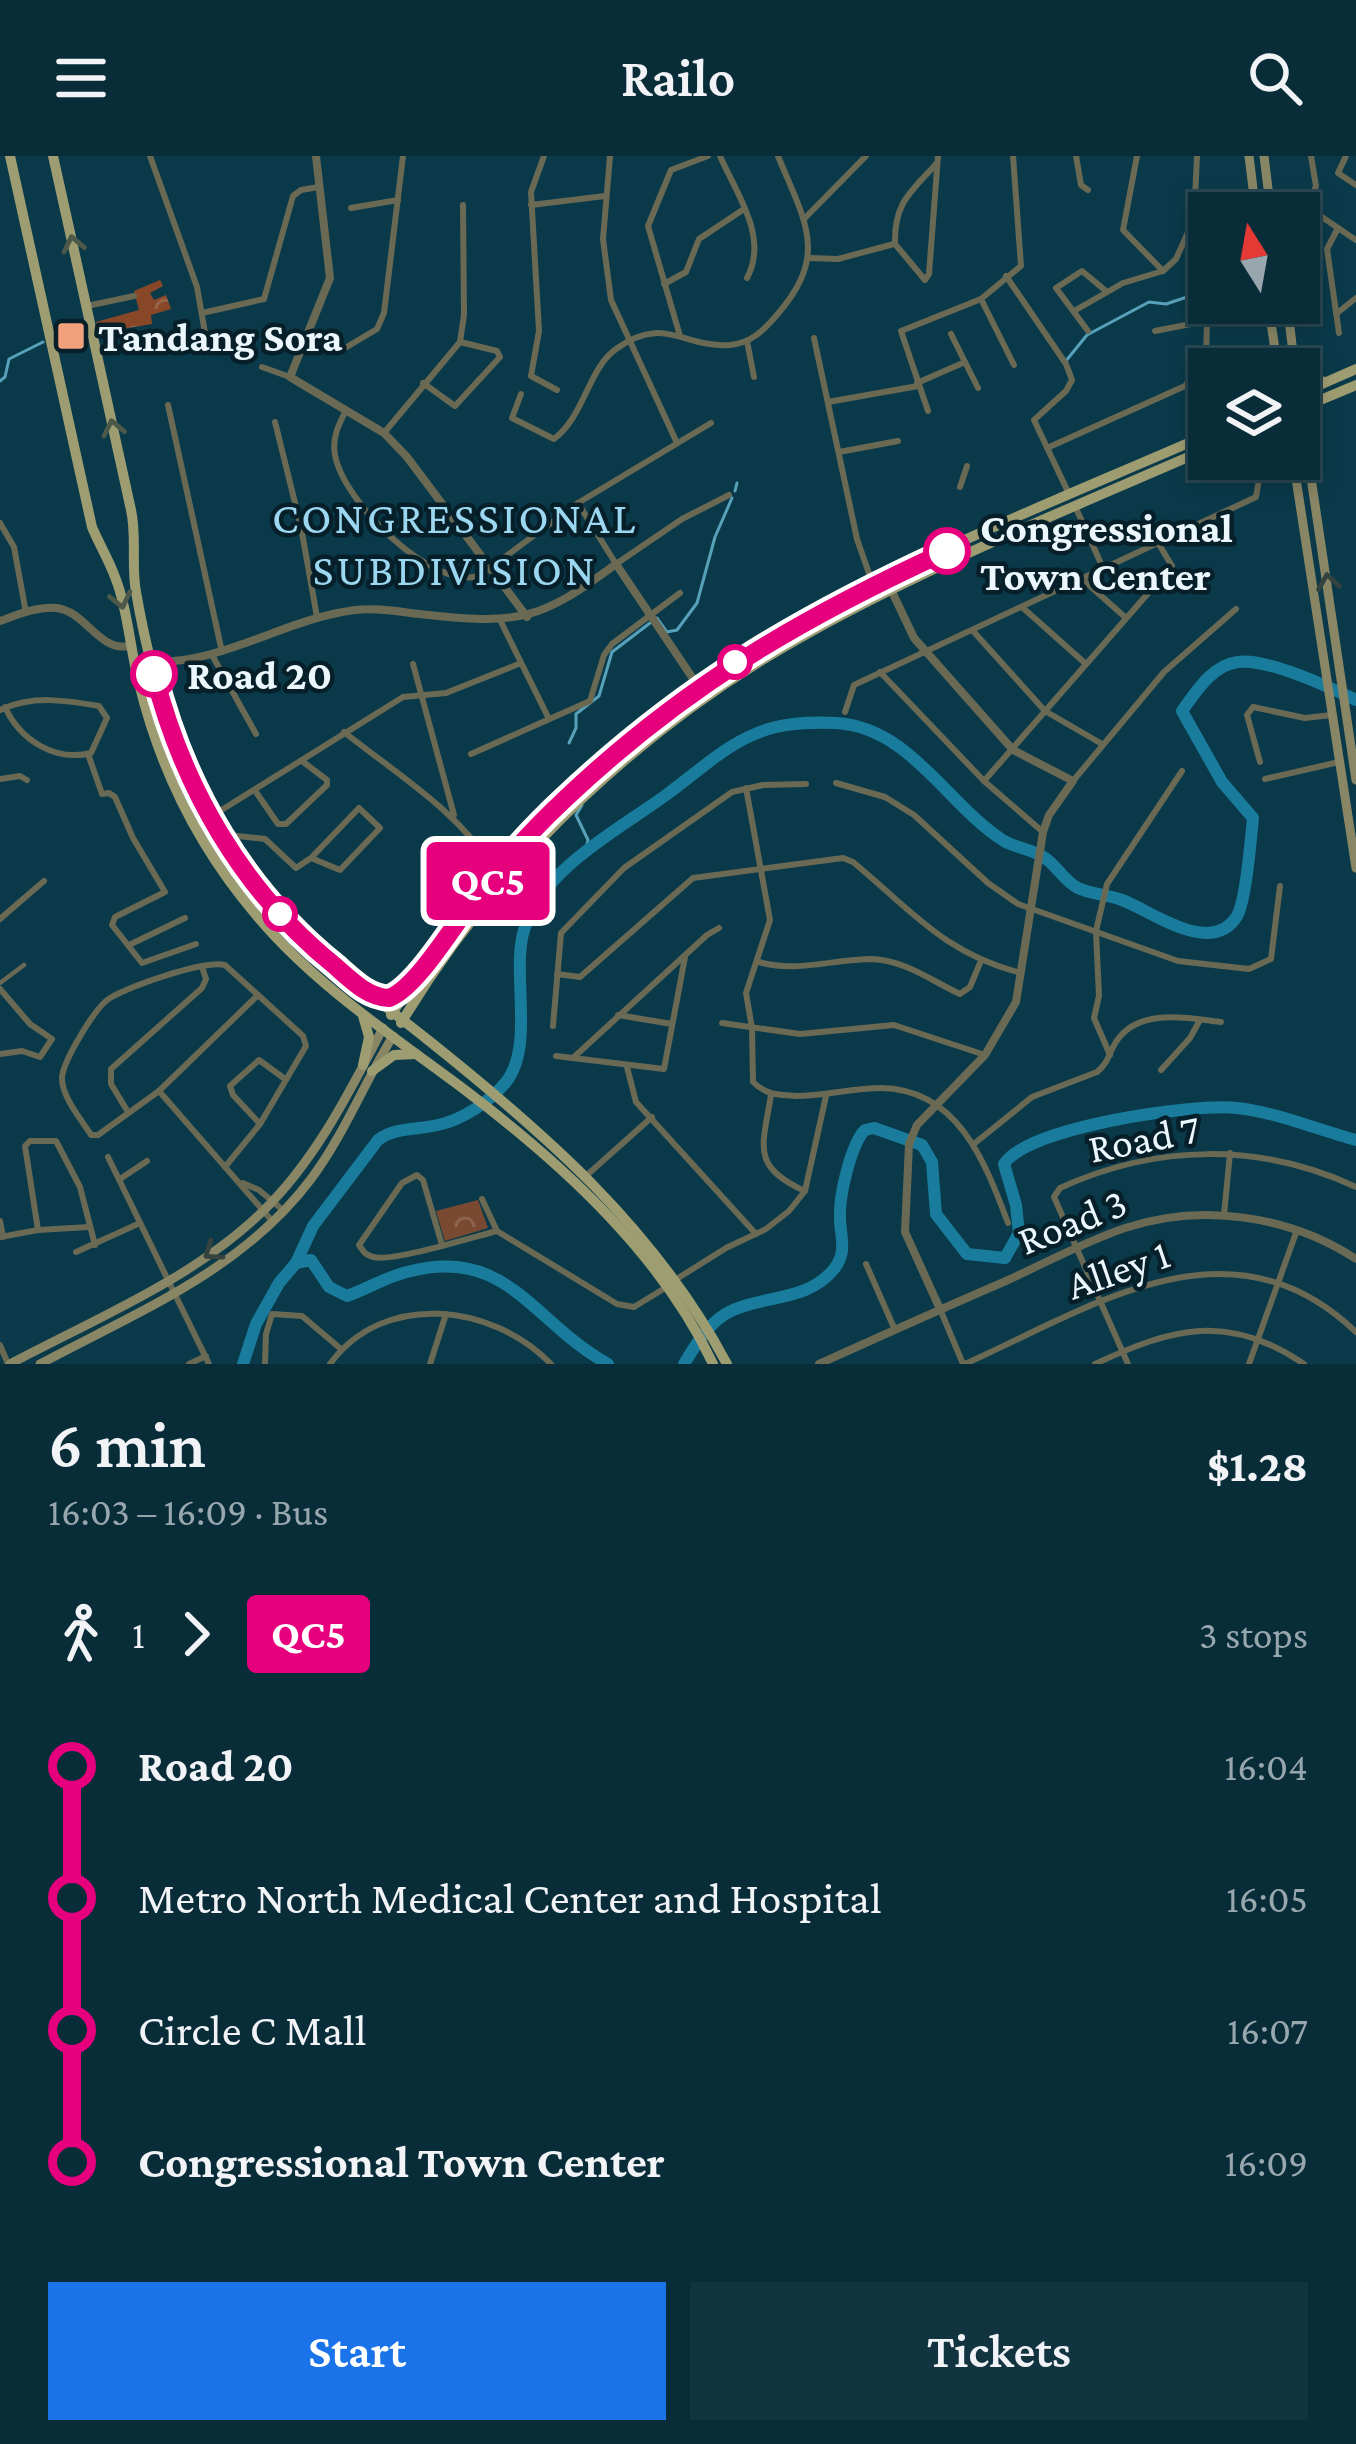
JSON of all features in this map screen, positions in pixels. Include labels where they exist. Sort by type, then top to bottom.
[{"type":"main road","points":[[10,156],[91,521],[116,578],[151,726],[182,803],[216,861],[256,915],[310,970],[554,1163],[670,1284]]},
{"type":"main road","points":[[53,156],[133,515],[135,583],[151,662],[173,739],[210,818],[290,926],[502,1098],[587,1175],[727,1364]]},
{"type":"main road","points":[[1249,156],[1253,192]]},
{"type":"main road","points":[[1264,156],[1269,192]]},
{"type":"main road","points":[[1320,386],[1356,368]]},
{"type":"main road","points":[[1320,381],[1328,382]]},
{"type":"main road","points":[[1320,400],[1356,385]]},
{"type":"main road","points":[[9,1364],[169,1280],[263,1211],[320,1141],[415,990],[500,876],[595,771],[698,686],[752,651],[1188,444]]},
{"type":"main road","points":[[1073,501],[1188,456]]},
{"type":"main road","points":[[1296,480],[1356,868]]},
{"type":"main road","points":[[1311,480],[1356,780]]},
{"type":"main road","points":[[500,876],[648,740],[876,591]]},
{"type":"main road","points":[[1340,767],[1354,761]]},
{"type":"main road","points":[[182,803],[198,796]]},
{"type":"main road","points":[[366,991],[389,998],[415,990]]},
{"type":"main road","points":[[415,990],[417,1019],[429,1040]]},
{"type":"main road","points":[[40,1364],[236,1256],[284,1211],[334,1143],[368,1068],[369,1034],[358,1008]]},
{"type":"main road","points":[[368,1068],[394,1055],[418,1055]]},
{"type":"main road","points":[[554,1163],[565,1153]]},
{"type":"main road","points":[[712,1348],[713,1364]]},
{"type":"street","points":[[149,156],[197,287],[207,345],[237,336]]},
{"type":"street","points":[[290,377],[330,278],[316,156]]},
{"type":"street","points":[[340,351],[377,329],[384,313],[404,156]]},
{"type":"street","points":[[544,156],[533,181],[531,205],[539,331],[531,378],[557,390]]},
{"type":"street","points":[[610,156],[603,239],[607,284],[628,344],[677,443]]},
{"type":"street","points":[[680,336],[649,232],[650,215],[671,170],[708,156]]},
{"type":"street","points":[[720,156],[757,244],[747,278]]},
{"type":"street","points":[[520,394],[512,418],[551,440],[572,424],[615,349],[663,330],[722,345],[747,341],[786,304],[810,258],[804,219],[778,156]]},
{"type":"street","points":[[804,219],[866,156]]},
{"type":"street","points":[[928,411],[902,331],[981,299],[1020,268],[1013,156]]},
{"type":"street","points":[[1080,156],[1077,168],[1081,185],[1088,190]]},
{"type":"street","points":[[1137,156],[1123,230],[1163,271]]},
{"type":"street","points":[[1074,311],[1107,291],[1163,271],[1176,259],[1191,228],[1197,156]]},
{"type":"street","points":[[1311,156],[1313,192]]},
{"type":"street","points":[[1346,156],[1338,172],[1356,185]]},
{"type":"street","points":[[938,159],[927,279],[918,276],[895,244],[898,208],[938,159]]},
{"type":"street","points":[[202,313],[264,299],[293,196],[319,187]]},
{"type":"street","points":[[531,205],[605,196]]},
{"type":"street","points":[[351,208],[398,200]]},
{"type":"street","points":[[384,433],[460,342],[464,205]]},
{"type":"street","points":[[664,284],[684,274],[699,238],[744,209]]},
{"type":"street","points":[[1320,215],[1356,240]]},
{"type":"street","points":[[1338,227],[1327,249],[1339,333]]},
{"type":"street","points":[[810,258],[848,257],[895,244]]},
{"type":"street","points":[[1088,331],[1056,288],[1086,272],[1107,291]]},
{"type":"street","points":[[1006,276],[1066,364],[1070,385],[1034,418],[1103,568]]},
{"type":"street","points":[[87,307],[134,296]]},
{"type":"street","points":[[1336,314],[1356,298]]},
{"type":"street","points":[[981,299],[1014,365]]},
{"type":"street","points":[[1155,331],[1188,324]]},
{"type":"street","points":[[1050,446],[1185,386],[1206,358],[1207,324]]},
{"type":"street","points":[[951,334],[978,388]]},
{"type":"street","points":[[814,338],[857,539],[876,591]]},
{"type":"street","points":[[747,341],[754,377]]},
{"type":"street","points":[[423,383],[455,406],[500,357],[497,351],[460,342]]},
{"type":"street","points":[[828,402],[917,384],[965,362]]},
{"type":"street","points":[[262,367],[290,377],[384,433],[527,617]]},
{"type":"street","points":[[168,405],[217,654],[256,734]]},
{"type":"street","points":[[346,410],[336,431],[335,457],[368,515],[434,568],[464,579],[490,568],[578,503],[711,423]]},
{"type":"street","points":[[275,422],[318,620]]},
{"type":"street","points":[[839,452],[898,441]]},
{"type":"street","points":[[960,487],[967,466]]},
{"type":"street","points":[[845,712],[851,688],[1256,496],[1259,480]]},
{"type":"street","points":[[151,662],[217,654],[318,620],[368,609],[501,622],[527,617],[560,604],[701,507],[729,495]]},
{"type":"street","points":[[578,503],[706,698]]},
{"type":"street","points":[[0,523],[14,548],[26,613]]},
{"type":"street","points":[[985,781],[1172,566],[1157,542]]},
{"type":"street","points":[[1082,578],[1126,618]]},
{"type":"street","points":[[888,585],[914,638],[1013,750],[1073,781]]},
{"type":"street","points":[[471,754],[592,700],[604,655],[623,634],[680,593]]},
{"type":"street","points":[[1022,607],[1086,664]]},
{"type":"street","points":[[0,621],[58,608],[109,644],[130,646]]},
{"type":"street","points":[[964,1364],[905,1232],[909,1144],[914,1130],[985,1055],[1016,1002],[1048,815],[1164,672],[1236,609]]},
{"type":"street","points":[[501,622],[549,719]]},
{"type":"street","points":[[973,631],[1045,711],[1102,744]]},
{"type":"street","points":[[210,818],[404,697],[446,693],[521,663]]},
{"type":"street","points":[[413,664],[454,818]]},
{"type":"street","points":[[880,672],[985,781],[1043,832]]},
{"type":"street","points":[[31,699],[98,706],[106,724],[88,754],[58,752],[32,742],[3,708],[31,699]]},
{"type":"street","points":[[1260,762],[1248,710],[1259,707],[1305,718],[1332,715]]},
{"type":"street","points":[[344,732],[454,818],[500,876]]},
{"type":"street","points":[[88,754],[102,794],[113,794],[165,892],[112,920],[142,963],[196,944]]},
{"type":"street","points":[[256,792],[278,824],[286,824],[328,783],[302,760]]},
{"type":"street","points":[[1265,779],[1340,767]]},
{"type":"street","points":[[1110,1055],[1094,1018],[1099,995],[1096,931],[1107,884],[1182,770]]},
{"type":"street","points":[[0,779],[20,776],[27,780]]},
{"type":"street","points":[[836,782],[885,797],[914,815],[988,883],[1029,908],[1178,961],[1249,969],[1271,959],[1280,886]]},
{"type":"street","points":[[553,1026],[561,934],[624,868],[726,796],[746,788],[806,784]]},
{"type":"street","points":[[746,788],[770,920],[746,994],[753,1082],[772,1095],[826,1096],[890,1089],[937,1105],[975,1143],[1008,1223]]},
{"type":"street","points":[[219,833],[266,839],[296,868],[359,808],[380,826],[340,870],[311,858]]},
{"type":"street","points":[[556,974],[580,977],[693,878],[849,859],[947,944],[980,962],[1021,973]]},
{"type":"street","points":[[0,919],[44,881]]},
{"type":"street","points":[[128,946],[185,918]]},
{"type":"street","points":[[573,1058],[719,928]]},
{"type":"street","points":[[556,1056],[664,1070],[685,957]]},
{"type":"street","points":[[759,962],[803,967],[870,959],[890,962],[960,994],[970,988],[980,962]]},
{"type":"street","points":[[0,1054],[22,1051],[40,1057],[52,1039],[30,1024],[0,986],[24,965]]},
{"type":"street","points":[[225,1167],[260,1124],[306,1041],[225,965],[202,967],[123,993],[100,1007],[67,1061],[62,1082],[94,1136],[159,1091],[257,996]]},
{"type":"street","points":[[128,1112],[111,1084],[112,1069],[202,988],[206,979],[202,967]]},
{"type":"street","points":[[618,1015],[672,1024]]},
{"type":"street","points":[[975,1143],[1032,1097],[1097,1072],[1127,1029],[1146,1020],[1221,1022]]},
{"type":"street","points":[[1161,1070],[1190,1039],[1200,1020]]},
{"type":"street","points":[[722,1023],[800,1034],[894,1024],[985,1055]]},
{"type":"street","points":[[260,1124],[230,1086],[260,1060],[286,1079]]},
{"type":"street","points":[[627,1067],[632,1094],[756,1234]]},
{"type":"street","points":[[159,1091],[273,1222]]},
{"type":"street","points":[[772,1095],[762,1153],[765,1162],[805,1191]]},
{"type":"street","points":[[482,1199],[497,1231],[623,1306],[640,1305],[778,1221],[805,1191],[826,1096]]},
{"type":"street","points":[[587,1175],[652,1117]]},
{"type":"street","points":[[38,1230],[25,1146],[30,1141],[56,1141],[62,1148],[80,1187],[85,1227],[81,1250],[140,1223]]},
{"type":"street","points":[[1224,1215],[1229,1153]]},
{"type":"street","name":"Road 7","points":[[1128,1364],[1054,1197],[1060,1189],[1132,1162],[1229,1153],[1306,1167],[1356,1187]]},
{"type":"street","points":[[108,1157],[208,1360],[189,1364]]},
{"type":"street","points":[[120,1179],[147,1161]]},
{"type":"street","points":[[442,1245],[420,1176],[402,1183],[359,1246],[380,1258],[442,1245],[497,1231]]},
{"type":"street","points":[[240,1182],[259,1190],[284,1211]]},
{"type":"street","name":"Road 3","points":[[819,1364],[1128,1227],[1156,1220],[1224,1215],[1297,1230],[1356,1259]]},
{"type":"street","points":[[0,1221],[2,1237],[85,1227]]},
{"type":"street","points":[[85,1227],[95,1245]]},
{"type":"street","points":[[1249,1364],[1297,1230]]},
{"type":"street","points":[[866,1264],[895,1330]]},
{"type":"street","name":"Alley 1","points":[[964,1364],[1142,1285],[1190,1273],[1234,1273],[1278,1283],[1320,1303],[1356,1332]]},
{"type":"street","points":[[265,1364],[271,1315],[285,1313],[310,1320],[341,1349]]},
{"type":"street","points":[[430,1364],[446,1314]]},
{"type":"street","points":[[329,1364],[364,1331],[390,1319],[446,1314],[507,1331],[551,1364]]},
{"type":"street","points":[[1095,1364],[1175,1333],[1203,1329],[1258,1338],[1304,1364]]},
{"type":"street","points":[[0,1345],[9,1364]]},
{"type":"green space","points":[[160,280],[163,286],[150,293],[154,300],[166,295],[171,309],[151,315],[152,324],[98,333],[96,322],[139,310],[134,291]]},
{"type":"green space","points":[[478,1200],[488,1228],[445,1241],[436,1211]]},
{"type":"waterway","points":[[1065,362],[1087,335],[1149,302],[1166,304],[1188,297]]},
{"type":"waterway","points":[[0,381],[9,359],[43,342]]},
{"type":"waterway","points":[[735,491],[737,483]]},
{"type":"waterway","points":[[657,618],[667,632],[677,630],[697,603],[715,537],[732,498]]},
{"type":"waterway","points":[[569,743],[576,714],[599,696],[612,652],[650,623]]},
{"type":"waterway","points":[[243,1364],[256,1324],[296,1263],[313,1226],[378,1140],[457,1119],[506,1082],[519,1049],[524,930],[547,888],[584,853],[729,748],[757,733],[787,725],[829,723],[862,728],[907,753],[983,826],[1004,841],[1045,858],[1073,885],[1122,900],[1180,928],[1212,933],[1226,928],[1240,908],[1253,818],[1222,782],[1182,711],[1213,674],[1238,662],[1281,669],[1356,700]]},
{"type":"waterway","points":[[582,805],[576,815],[588,840],[585,852]]},
{"type":"waterway","points":[[684,1364],[704,1333],[725,1314],[800,1292],[834,1269],[842,1250],[844,1184],[865,1130],[874,1128],[922,1145],[932,1162],[936,1214],[967,1254],[1005,1258],[1019,1233],[1004,1164],[1044,1139],[1113,1120],[1215,1107],[1267,1113],[1356,1140]]},
{"type":"waterway","points":[[296,1263],[311,1260],[329,1287],[347,1296],[407,1272],[441,1266],[470,1269],[516,1292],[608,1364]]},
{"type":"bus line","name":"QC5","points":[[154,674],[184,767],[241,866],[290,926],[325,958],[366,991],[389,998],[411,985],[454,924],[529,835],[640,730],[752,651],[947,551]]},
{"type":"place","name":"Tandang Sora","points":[[71,336]]},
{"type":"place","name":"Congressional Town Center","points":[[947,551]]},
{"type":"place","name":"Road 20","points":[[154,674]]},
{"type":"district","name":"CONGRESSIONAL SUBDIVISION","points":[[455,544]]}]
